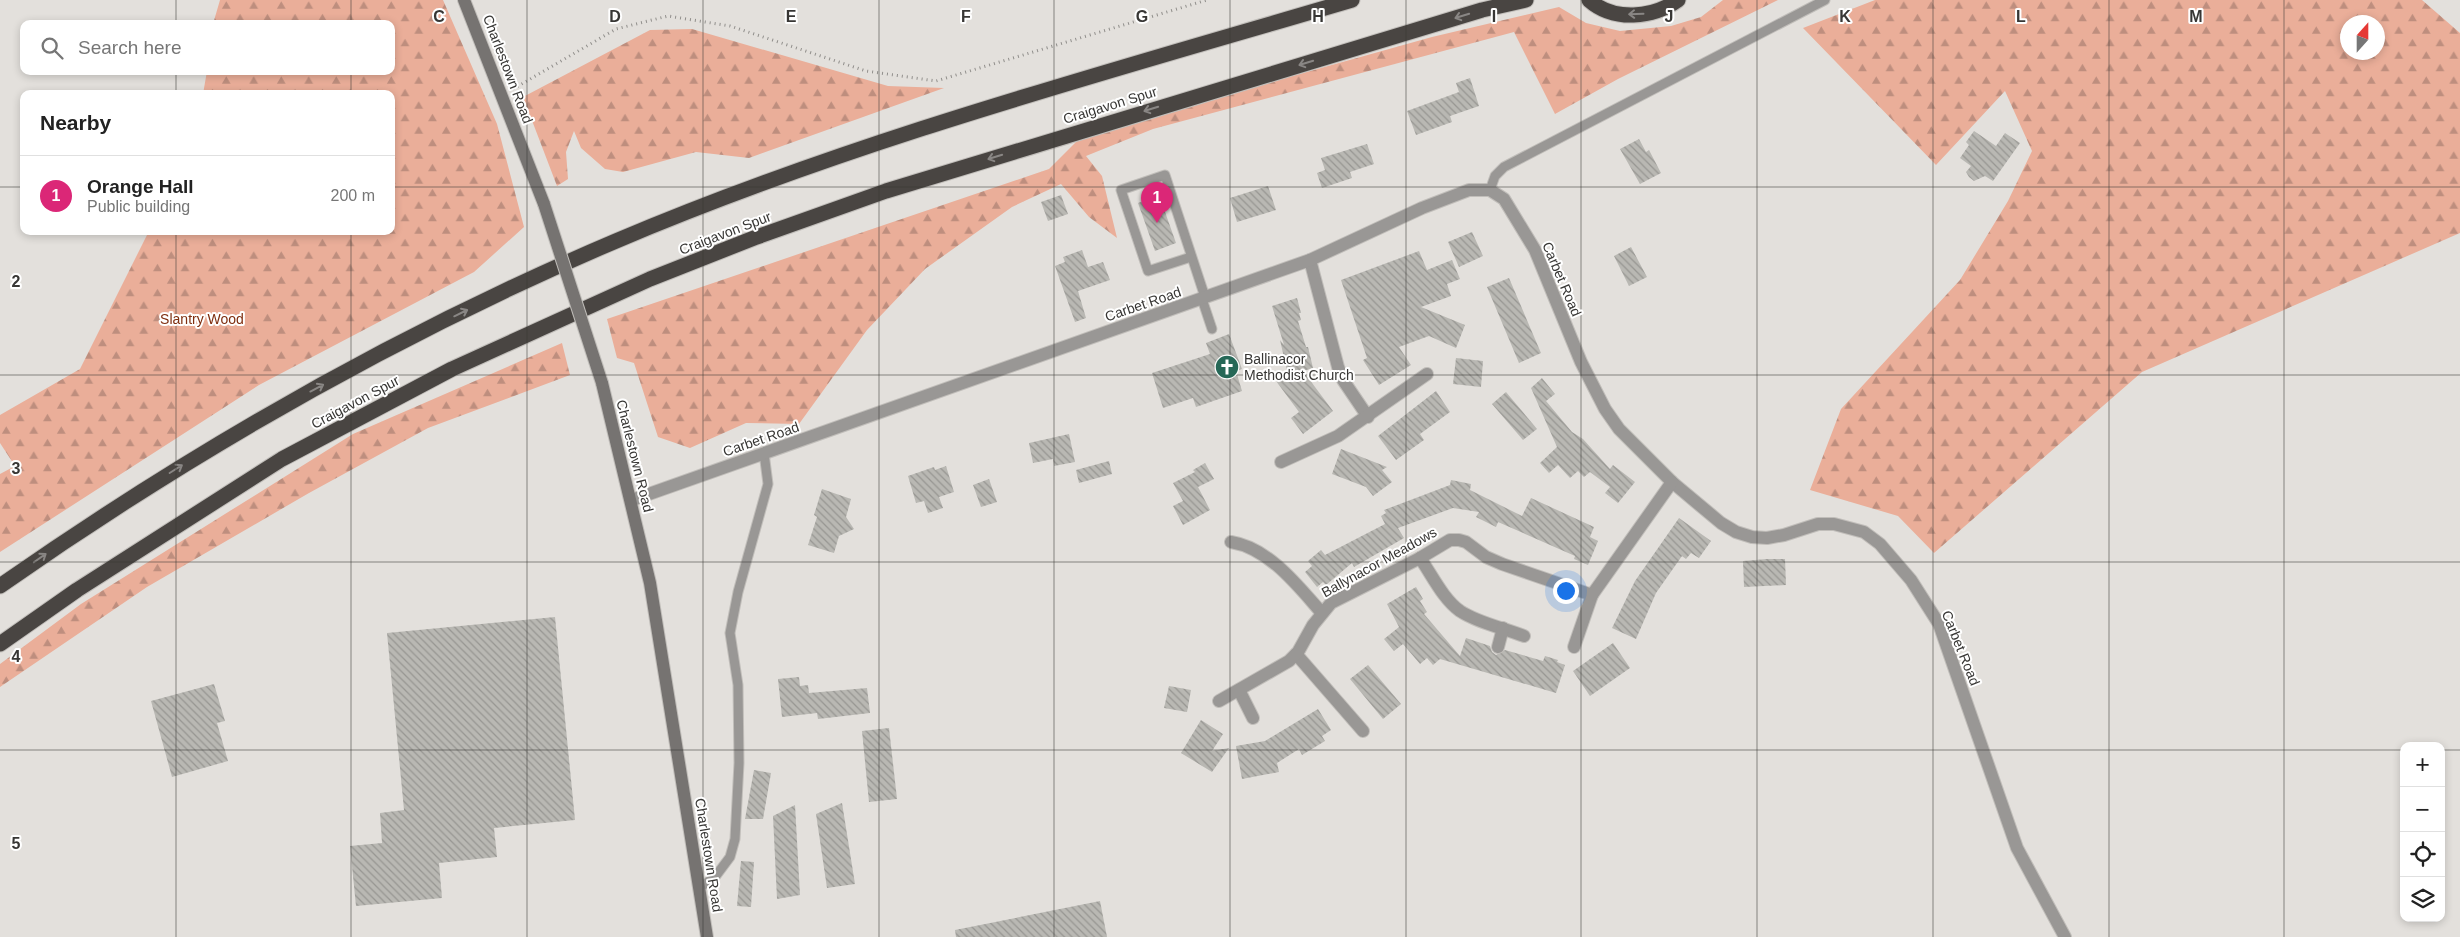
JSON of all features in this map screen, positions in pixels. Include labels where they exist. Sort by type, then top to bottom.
[{"type":"highway","points":[[0,586],[86,526],[206,451],[301,396],[406,339],[617,240],[856,150],[1081,79],[1352,0]]},
{"type":"highway","name":"Craigavon Spur","points":[[0,644],[77,590],[282,459],[452,369],[650,279],[754,238],[886,191],[1454,18],[1526,0]]},
{"type":"highway","points":[[1588,1],[1611,12],[1633,15],[1650,13],[1668,7],[1678,0]]},
{"type":"main road","name":"Charlestown Road","points":[[464,0],[544,204],[602,383],[632,500],[650,583],[706,937]]},
{"type":"street","name":"Carbet Road","points":[[632,500],[1310,260],[1422,208],[1461,193],[1476,189],[1490,190],[1504,199],[1535,250],[1581,362],[1605,409],[1619,429],[1672,482],[1736,532],[1767,538],[1818,524],[1834,524],[1864,532],[1894,559],[1911,580],[1939,624],[2017,848],[2065,937]]},
{"type":"street","points":[[1310,260],[1338,367],[1343,380],[1368,417]]},
{"type":"street","points":[[1281,462],[1338,436],[1368,417],[1427,374]]},
{"type":"street","points":[[1574,647],[1592,595],[1672,482]]},
{"type":"street","name":"Ballynacor Meadows","points":[[1219,702],[1289,661],[1296,654],[1321,612],[1330,603],[1420,558],[1450,540],[1459,540],[1486,557],[1502,564],[1592,595]]},
{"type":"street","points":[[1232,542],[1248,546],[1280,570],[1321,612]]},
{"type":"street","points":[[1420,558],[1451,602],[1459,610],[1524,636]]},
{"type":"street","points":[[1498,646],[1503,628]]},
{"type":"street","points":[[1296,654],[1363,731]]},
{"type":"street","points":[[1239,690],[1253,718]]},
{"type":"lane","points":[[1490,190],[1495,176],[1504,167],[1825,0]]},
{"type":"lane","points":[[1191,257],[1148,271],[1121,190],[1165,175],[1191,257],[1204,298],[1212,329]]},
{"type":"lane","points":[[699,888],[715,877],[730,857],[735,839],[739,764],[738,685],[730,632],[738,592],[768,484],[764,453]]},
{"type":"path","points":[[502,95],[616,29],[668,16],[730,26],[866,71],[936,81],[1207,0]]},
{"type":"green space","name":"Slantry Wood","points":[[220,0],[443,0],[497,124],[524,227],[474,272],[259,385],[0,552],[0,474],[15,466],[0,443],[0,415],[80,369],[147,235],[395,235],[395,90],[204,90],[206,75],[395,75],[395,20],[214,20]]},
{"type":"green space","points":[[1723,0],[1778,0],[1618,79],[1555,114],[1514,32],[1153,129],[1086,156],[1102,176],[1117,238],[1089,217],[1061,184],[1012,207],[925,269],[867,330],[799,424],[746,423],[690,448],[658,437],[634,363],[617,358],[607,319],[1049,169],[1077,141],[1178,108],[1432,37],[1559,7],[1586,23],[1620,31],[1671,26],[1701,17]]},
{"type":"green space","points":[[1875,0],[2422,0],[2460,33],[2460,233],[2142,372],[1934,553],[1898,516],[1810,490],[1841,409],[1960,280],[2008,201],[2032,151],[2005,91],[1936,165],[1803,28]]},
{"type":"green space","points":[[692,29],[888,86],[944,88],[749,158],[696,152],[623,172],[605,169],[581,148],[574,131],[566,152],[568,179],[557,186],[523,97],[650,30]]},
{"type":"green space","points":[[562,343],[570,375],[428,428],[309,493],[147,587],[0,687],[0,664],[81,604],[353,434]]},
{"type":"building","points":[[1470,78],[1479,106],[1450,116],[1452,122],[1416,135],[1407,111],[1459,92],[1456,83]]},
{"type":"building","points":[[1974,131],[1996,146],[2005,133],[2020,143],[1993,181],[1985,176],[1974,181],[1966,172],[1971,166],[1960,158],[1969,145],[1966,142]]},
{"type":"building","points":[[1639,139],[1646,152],[1649,150],[1661,173],[1640,184],[1620,149]]},
{"type":"building","points":[[1367,144],[1374,164],[1350,172],[1352,178],[1322,188],[1317,173],[1325,170],[1321,158]]},
{"type":"building","points":[[1268,186],[1276,210],[1237,222],[1230,198]]},
{"type":"building","points":[[1061,195],[1068,214],[1048,221],[1041,202]]},
{"type":"building","points":[[1159,195],[1176,243],[1155,251],[1138,203]]},
{"type":"building","points":[[1472,232],[1483,256],[1459,267],[1448,242]]},
{"type":"building","points":[[1631,247],[1647,277],[1629,286],[1614,256]]},
{"type":"building","points":[[1082,250],[1088,267],[1103,262],[1110,280],[1078,291],[1086,318],[1075,322],[1055,266],[1065,262],[1063,257]]},
{"type":"building","points":[[1419,251],[1427,270],[1452,260],[1460,279],[1447,284],[1451,296],[1421,307],[1465,325],[1456,348],[1429,336],[1399,347],[1411,365],[1379,385],[1363,360],[1367,358],[1341,280]]},
{"type":"building","points":[[1509,278],[1541,353],[1519,363],[1487,287]]},
{"type":"building","points":[[1297,298],[1301,313],[1299,313],[1301,320],[1298,321],[1306,347],[1308,347],[1313,368],[1303,371],[1333,411],[1303,434],[1291,418],[1299,412],[1276,381],[1288,375],[1280,340],[1284,345],[1272,306]]},
{"type":"building","name":"Ballinacor Methodist Church","points":[[1229,334],[1242,369],[1236,371],[1242,391],[1196,407],[1193,398],[1163,408],[1152,373],[1210,354],[1206,343]]},
{"type":"building","points":[[1456,358],[1483,361],[1481,387],[1453,384]]},
{"type":"building","points":[[1542,378],[1555,394],[1546,401],[1572,432],[1583,439],[1610,469],[1613,465],[1635,482],[1618,503],[1605,493],[1610,487],[1590,472],[1584,477],[1578,471],[1570,478],[1558,465],[1549,473],[1540,463],[1557,447],[1531,388]]},
{"type":"building","points":[[1436,391],[1450,412],[1420,434],[1424,440],[1396,460],[1378,436]]},
{"type":"building","points":[[1506,392],[1537,429],[1523,440],[1492,404]]},
{"type":"building","points":[[1069,434],[1075,462],[1054,466],[1053,459],[1033,463],[1029,443]]},
{"type":"building","points":[[1341,449],[1387,467],[1382,470],[1392,482],[1373,496],[1366,487],[1332,474]]},
{"type":"building","points":[[1109,461],[1112,474],[1079,483],[1076,470]]},
{"type":"building","points":[[1205,463],[1214,479],[1198,487],[1210,510],[1183,525],[1173,506],[1183,501],[1173,483],[1195,472],[1193,470]]},
{"type":"building","points":[[946,466],[954,492],[939,497],[943,508],[928,513],[924,501],[916,503],[908,476],[934,467],[935,470]]},
{"type":"building","points":[[989,479],[997,502],[981,507],[973,485]]},
{"type":"building","points":[[1451,480],[1471,484],[1470,490],[1522,516],[1531,498],[1594,527],[1590,537],[1598,541],[1588,565],[1574,559],[1575,556],[1498,522],[1496,527],[1476,517],[1479,512],[1453,508],[1398,528],[1404,538],[1354,567],[1352,563],[1326,585],[1323,582],[1317,587],[1305,572],[1312,566],[1308,561],[1321,550],[1325,555],[1385,524],[1381,516],[1386,513],[1384,510],[1450,485]]},
{"type":"building","points":[[822,489],[851,499],[846,517],[854,529],[839,536],[834,553],[808,545],[817,517],[814,515]]},
{"type":"building","points":[[1679,518],[1711,541],[1699,558],[1691,553],[1686,559],[1682,556],[1656,593],[1636,639],[1612,628],[1635,581]]},
{"type":"building","points":[[1785,559],[1786,585],[1744,587],[1743,561]]},
{"type":"building","points":[[1416,587],[1423,599],[1420,601],[1427,612],[1424,614],[1460,656],[1466,638],[1490,646],[1492,652],[1496,655],[1505,650],[1543,661],[1545,656],[1558,660],[1557,662],[1565,665],[1556,693],[1440,659],[1433,665],[1427,658],[1420,664],[1403,644],[1394,651],[1384,639],[1399,627],[1387,604]]},
{"type":"building","points":[[555,617],[575,820],[494,828],[497,857],[439,863],[442,898],[356,906],[350,846],[382,843],[380,813],[404,810],[387,633]]},
{"type":"building","points":[[1613,643],[1630,668],[1590,696],[1573,671]]},
{"type":"building","points":[[1368,665],[1401,704],[1383,719],[1350,679]]},
{"type":"building","points":[[799,677],[800,686],[808,685],[809,693],[867,688],[870,713],[818,719],[817,713],[782,717],[778,679]]},
{"type":"building","points":[[214,684],[225,721],[217,723],[228,761],[172,777],[151,701]]},
{"type":"building","points":[[1169,686],[1191,690],[1187,712],[1164,708]]},
{"type":"building","points":[[1318,709],[1331,730],[1322,736],[1325,741],[1302,755],[1299,749],[1277,763],[1279,772],[1242,779],[1236,746],[1265,741]]},
{"type":"building","points":[[1201,720],[1223,734],[1212,751],[1229,748],[1212,772],[1181,753]]},
{"type":"building","points":[[889,728],[897,799],[869,802],[862,731]]},
{"type":"building","points":[[754,770],[771,773],[763,819],[745,819]]},
{"type":"building","points":[[842,803],[855,884],[827,888],[816,814]]},
{"type":"building","points":[[795,805],[800,895],[777,899],[773,816]]},
{"type":"building","points":[[741,861],[754,862],[751,907],[737,906]]},
{"type":"building","points":[[1100,901],[1107,937],[956,937],[955,930]]},
{"type":"place","name":"Orange Hall","points":[[1157,223]]},
{"type":"place","name":"Ballinacor Methodist Church","points":[[1227,367]]}]
